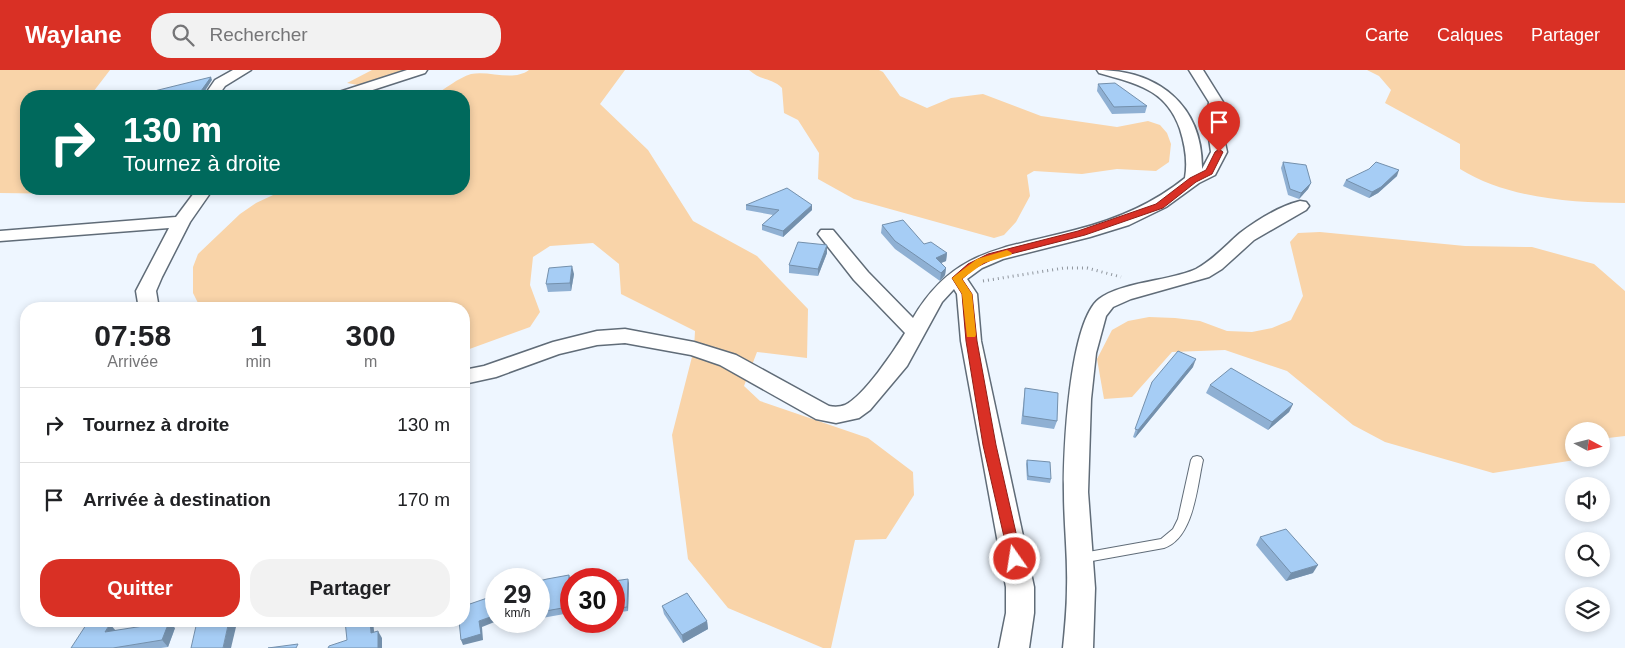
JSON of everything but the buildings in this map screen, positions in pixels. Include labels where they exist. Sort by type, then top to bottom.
[{"type":"street","points":[[213,90],[241,72],[255,70]]},
{"type":"street","points":[[359,90],[420,70]]},
{"type":"street","points":[[1104,70],[1151,86],[1176,103],[1182,112],[1193,147],[1196,162],[1193,180]]},
{"type":"street","points":[[470,376],[488,372],[552,349],[598,338],[625,336],[694,349],[728,360],[824,413],[836,415],[850,412],[862,404],[899,361],[934,299],[944,287],[960,282],[972,266],[992,256],[1082,233],[1151,209],[1174,195],[1193,180],[1209,172],[1219,152],[1214,124],[1216,102],[1196,70]]},
{"type":"street","points":[[148,302],[146,291],[181,222],[201,195]]},
{"type":"street","points":[[1078,648],[1081,558],[1076,492],[1080,399],[1085,353],[1096,315],[1106,303],[1140,290],[1202,273],[1215,265],[1248,236],[1281,215],[1300,206]]},
{"type":"street","points":[[0,236],[181,222]]},
{"type":"street","points":[[827,234],[861,276],[916,332]]},
{"type":"street","points":[[960,282],[967,294],[972,341],[990,445],[1020,587],[1020,613],[1014,648]]},
{"type":"lane","points":[[1081,558],[1164,543],[1170,538],[1177,532],[1184,519],[1197,460]]},
{"type":"path","points":[[960,282],[1037,271],[1082,268],[1126,278],[1140,290]]},
{"type":"shaded area","points":[[0,70],[110,70],[95,90],[20,90],[20,193],[0,193]]},
{"type":"shaded area","points":[[372,70],[407,70],[358,85],[347,83]]},
{"type":"shaded area","points":[[529,70],[625,70],[600,104],[648,150],[693,221],[757,256],[808,309],[807,358],[757,352],[744,386],[760,401],[868,438],[913,472],[914,495],[886,539],[855,540],[831,648],[823,648],[728,608],[688,559],[672,435],[694,349],[695,331],[621,294],[619,264],[593,243],[550,246],[533,257],[530,285],[540,312],[530,327],[470,349],[470,302],[198,302],[193,293],[193,267],[198,254],[240,214],[256,203],[273,195],[470,195],[470,90],[442,90],[471,74],[516,75]]},
{"type":"shaded area","points":[[749,70],[879,70],[883,72],[900,96],[927,108],[951,98],[983,94],[1041,116],[1117,127],[1148,121],[1160,125],[1167,133],[1171,144],[1169,162],[1156,171],[1117,169],[1082,174],[1034,171],[1027,175],[1030,196],[1016,222],[1004,235],[994,238],[854,199],[818,179],[819,153],[798,120],[784,113],[782,88],[753,74]]},
{"type":"shaded area","points":[[1367,70],[1625,70],[1625,203],[1583,202],[1540,197],[1518,193],[1478,179],[1460,169],[1460,144],[1385,103],[1391,90],[1379,76]]},
{"type":"shaded area","points":[[1320,232],[1465,246],[1532,247],[1594,264],[1625,291],[1625,436],[1610,438],[1610,422],[1565,422],[1565,462],[1493,473],[1385,442],[1353,425],[1287,371],[1225,350],[1172,352],[1132,397],[1104,399],[1097,359],[1112,330],[1128,321],[1149,317],[1175,318],[1200,321],[1227,331],[1252,332],[1272,328],[1291,320],[1303,296],[1290,242],[1298,233]]},
{"type":"slow traffic","points":[[971,335],[967,294],[964,286],[957,278],[980,261],[1007,253]]},
{"type":"route","points":[[1015,559],[990,445],[972,341],[967,294],[964,286],[957,278],[972,266],[992,256],[1082,233],[1127,219],[1159,206],[1193,180],[1209,172],[1219,152]]}]
